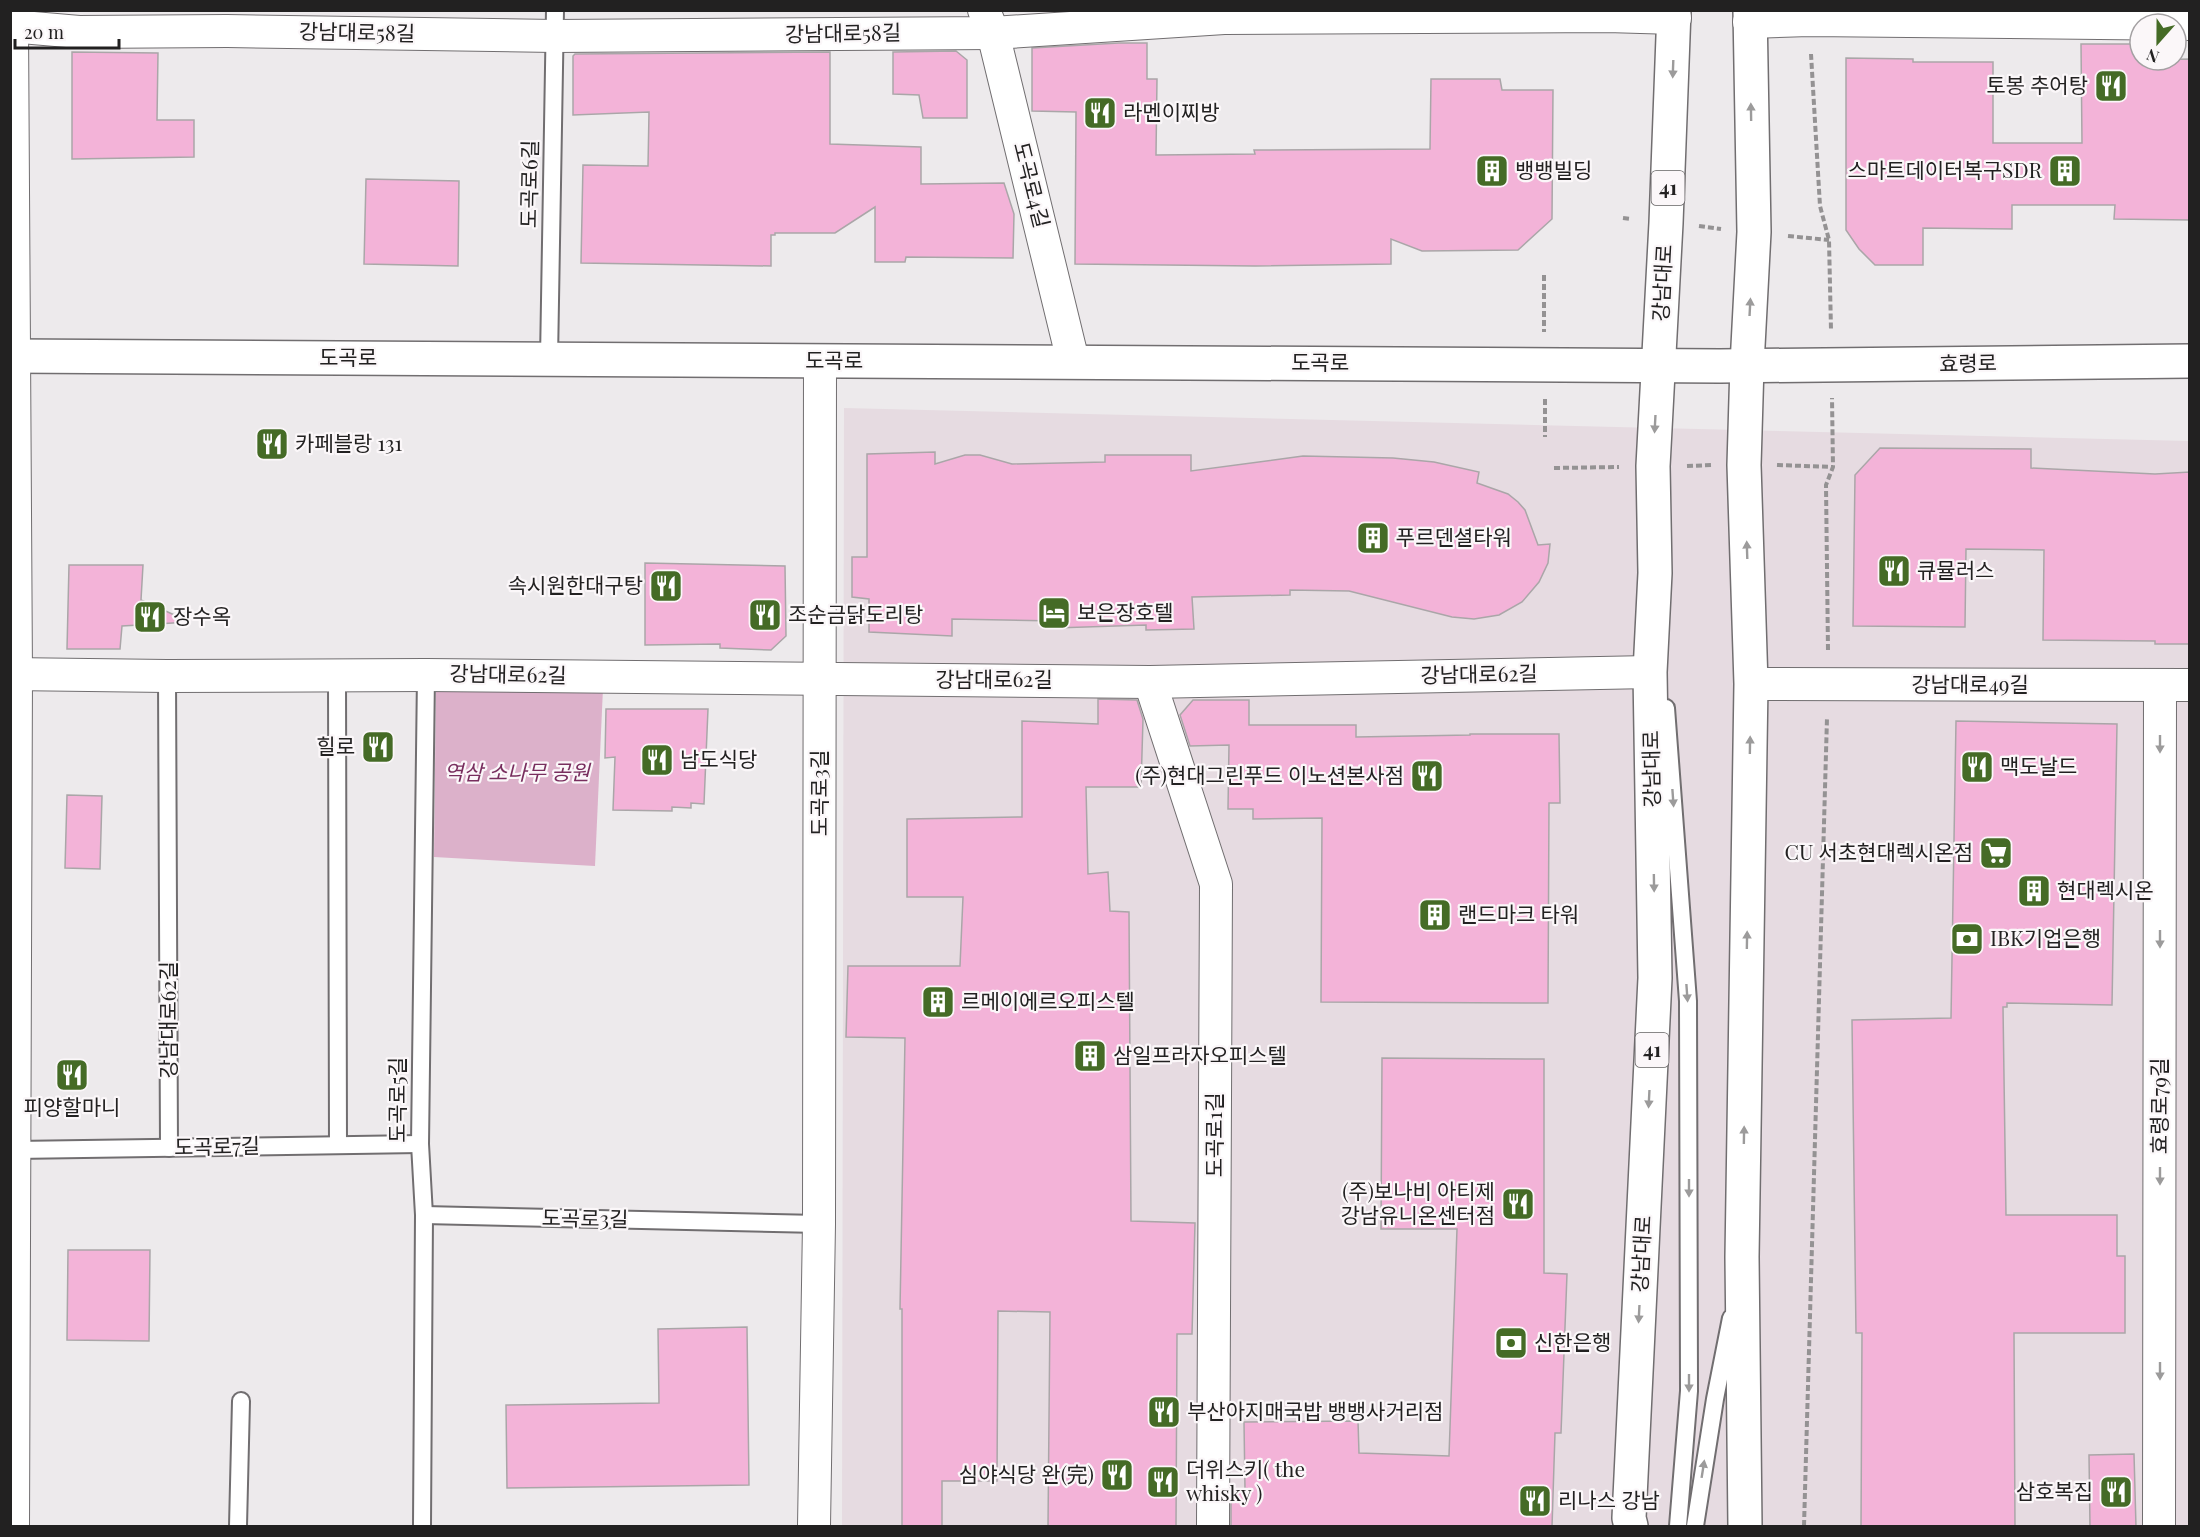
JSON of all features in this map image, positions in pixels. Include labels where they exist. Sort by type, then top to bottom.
[{"type":"main road","name":"강남대로","points":[[1631,1527],[1629,1518],[1655,978],[1650,672],[1656,573],[1653,466],[1675,14]]},
{"type":"main road","points":[[1745,1527],[1743,1257],[1751,684],[1744,465],[1754,232],[1750,16]]},
{"type":"main road","name":"도곡로","points":[[12,356],[1658,366]]},
{"type":"main road","name":"효령로","points":[[1658,366],[2190,361]]},
{"type":"street","name":"강남대로58길","points":[[11,22],[79,32],[227,21],[989,22],[1223,14],[1595,16],[1675,14]]},
{"type":"street","points":[[1750,16],[1809,20],[2190,24]]},
{"type":"street","points":[[11,22],[15,1150],[13,1527]]},
{"type":"street","name":"도곡로4길","points":[[989,22],[1073,361]]},
{"type":"street","name":"도곡로3길","points":[[814,1527],[819,1224],[820,361]]},
{"type":"street","name":"강남대로62길","points":[[13,674],[426,675],[1150,682],[1650,672]]},
{"type":"street","name":"도곡로1길","points":[[1150,682],[1216,884],[1213,1527]]},
{"type":"street","name":"강남대로49길","points":[[1751,684],[2175,686]]},
{"type":"street","name":"효령로79길","points":[[2159,1527],[2175,686]]},
{"type":"lane","name":"도곡로6길","points":[[549,359],[555,23]]},
{"type":"lane","points":[[1656,573],[1688,1000],[1689,1391],[1678,1527]]},
{"type":"lane","points":[[337,675],[338,1145]]},
{"type":"lane","name":"도곡로5길","points":[[423,1527],[423,1215],[420,1144],[426,675]]},
{"type":"lane","name":"강남대로62길","points":[[166,676],[169,1148]]},
{"type":"lane","name":"도곡로7길","points":[[15,1150],[420,1144]]},
{"type":"lane","name":"도곡로3길","points":[[423,1215],[819,1224]]},
{"type":"lane","points":[[1695,1527],[1715,1399],[1743,1257]]},
{"type":"lane","points":[[238,1527],[241,1401]]},
{"type":"path","points":[[1809,20],[1820,206],[1829,240]]},
{"type":"path","points":[[1554,468],[1744,465],[1833,467],[1826,484],[1828,684],[1804,1527]]},
{"type":"shaded area","points":[[844,408],[2189,441],[2189,1526],[842,1526]]},
{"type":"green space","name":"역삼 소나무 공원","points":[[436,685],[603,688],[595,866],[434,857]]},
{"type":"building","points":[[1147,43],[1147,79],[1157,79],[1156,155],[1255,154],[1254,150],[1430,149],[1431,79],[1500,79],[1502,90],[1553,90],[1552,219],[1518,250],[1422,251],[1391,239],[1391,264],[1255,266],[1075,264],[1076,112],[1032,111],[1032,48]]},
{"type":"building","points":[[2081,44],[2128,44],[2128,72],[2188,72],[2188,59],[2190,59],[2190,220],[2114,219],[2115,205],[2012,205],[2012,229],[1923,228],[1923,265],[1875,265],[1859,249],[1846,230],[1846,58],[1913,59],[1913,62],[1993,62],[1993,143],[2082,143]]},
{"type":"building","points":[[956,51],[967,60],[967,118],[923,118],[919,95],[893,94],[893,52]]},
{"type":"building","points":[[72,52],[158,53],[157,120],[194,120],[194,157],[72,159]]},
{"type":"building","points":[[830,52],[830,144],[921,147],[921,184],[1004,183],[1014,214],[1013,258],[906,257],[905,262],[875,262],[875,207],[835,233],[775,233],[771,235],[771,266],[581,263],[583,165],[648,166],[649,112],[573,115],[573,56],[575,54]]},
{"type":"building","points":[[366,179],[459,181],[458,266],[364,264]]},
{"type":"building","points":[[1880,448],[2031,449],[2031,468],[2155,474],[2190,472],[2190,644],[2155,644],[2155,641],[2043,640],[2044,550],[1966,549],[1965,627],[1853,626],[1855,475]]},
{"type":"building","points":[[935,452],[935,464],[965,455],[980,455],[1012,464],[1105,462],[1105,455],[1191,455],[1191,471],[1303,456],[1393,458],[1434,462],[1479,472],[1477,483],[1508,494],[1518,502],[1525,510],[1538,545],[1550,544],[1548,563],[1539,582],[1522,602],[1499,615],[1474,619],[1452,617],[1349,591],[1290,590],[1290,595],[1192,597],[1194,629],[1146,630],[1146,625],[1055,628],[1055,621],[952,619],[952,636],[869,632],[869,599],[852,597],[852,557],[867,557],[867,454]]},
{"type":"building","points":[[645,563],[785,566],[786,636],[771,650],[720,648],[720,644],[645,645]]},
{"type":"building","points":[[69,565],[143,565],[141,600],[190,622],[122,626],[120,649],[67,649]]},
{"type":"building","points":[[1098,699],[1137,700],[1143,719],[1141,787],[1086,787],[1088,874],[1108,872],[1110,911],[1129,912],[1131,1221],[1195,1223],[1192,1334],[1177,1334],[1176,1527],[1048,1527],[1050,1312],[998,1311],[997,1481],[942,1481],[942,1527],[902,1527],[902,1309],[900,1309],[905,1038],[846,1037],[848,966],[960,966],[963,897],[907,897],[907,819],[1022,817],[1022,721],[1098,724]]},
{"type":"building","points":[[1193,700],[1249,700],[1249,725],[1356,725],[1356,737],[1559,734],[1560,803],[1549,803],[1548,1003],[1321,1002],[1322,818],[1253,819],[1253,809],[1228,809],[1229,745],[1190,746],[1180,715]]},
{"type":"building","points":[[606,709],[708,709],[704,804],[691,803],[691,808],[672,807],[672,811],[613,810],[615,757],[605,758]]},
{"type":"building","points":[[1956,721],[2117,724],[2112,1005],[2007,1003],[2007,1007],[2003,1007],[2006,1215],[2117,1215],[2117,1256],[2125,1256],[2125,1333],[2014,1333],[2015,1527],[1861,1527],[1862,1333],[1856,1333],[1852,1020],[1951,1018]]},
{"type":"building","points":[[67,795],[102,796],[100,869],[65,868]]},
{"type":"building","points":[[1382,1058],[1544,1059],[1544,1273],[1567,1274],[1561,1433],[1555,1433],[1552,1527],[1231,1527],[1231,1489],[1245,1489],[1244,1422],[1358,1421],[1359,1453],[1449,1456],[1457,1229],[1381,1229]]},
{"type":"building","points":[[68,1250],[150,1250],[149,1341],[67,1340]]},
{"type":"building","points":[[747,1327],[749,1485],[507,1488],[506,1405],[659,1403],[658,1329]]},
{"type":"building","points":[[2134,1454],[2136,1527],[2090,1527],[2089,1455]]},
{"type":"place","name":"토봉 추어탕","points":[[2111,86]]},
{"type":"place","name":"라멘이찌방","points":[[1100,113]]},
{"type":"place","name":"뱅뱅빌딩","points":[[1492,171]]},
{"type":"place","name":"스마트데이터복구SDR","points":[[2065,171]]},
{"type":"place","name":"카페블랑 131","points":[[272,444]]},
{"type":"place","name":"푸르덴셜타워","points":[[1373,538]]},
{"type":"place","name":"큐뮬러스","points":[[1894,571]]},
{"type":"place","name":"속시원한대구탕","points":[[666,586]]},
{"type":"place","name":"보은장호텔","points":[[1054,613]]},
{"type":"place","name":"조순금닭도리탕","points":[[765,615]]},
{"type":"place","name":"장수옥","points":[[150,617]]},
{"type":"place","name":"힐로","points":[[378,747]]},
{"type":"place","name":"남도식당","points":[[657,760]]},
{"type":"place","name":"맥도날드","points":[[1977,767]]},
{"type":"place","name":"(주)현대그린푸드 이노션본사점","points":[[1427,776]]},
{"type":"place","name":"CU 서초현대렉시온점","points":[[1996,853]]},
{"type":"place","name":"현대렉시온","points":[[2034,891]]},
{"type":"place","name":"랜드마크 타워","points":[[1435,915]]},
{"type":"place","name":"IBK기업은행","points":[[1967,939]]},
{"type":"place","name":"르메이에르오피스텔","points":[[938,1002]]},
{"type":"place","name":"삼일프라자오피스텔","points":[[1090,1056]]},
{"type":"place","name":"피양할마니","points":[[72,1075]]},
{"type":"place","name":"(주)보나비 아티제 강남유니온센터점","points":[[1518,1204]]},
{"type":"place","name":"신한은행","points":[[1511,1343]]},
{"type":"place","name":"부산아지매국밥 뱅뱅사거리점","points":[[1164,1412]]},
{"type":"place","name":"심야식당 완(完)","points":[[1117,1475]]},
{"type":"place","name":"더위스키( the whisky )","points":[[1163,1482]]},
{"type":"place","name":"삼호복집","points":[[2116,1492]]},
{"type":"place","name":"리나스 강남","points":[[1535,1501]]}]
